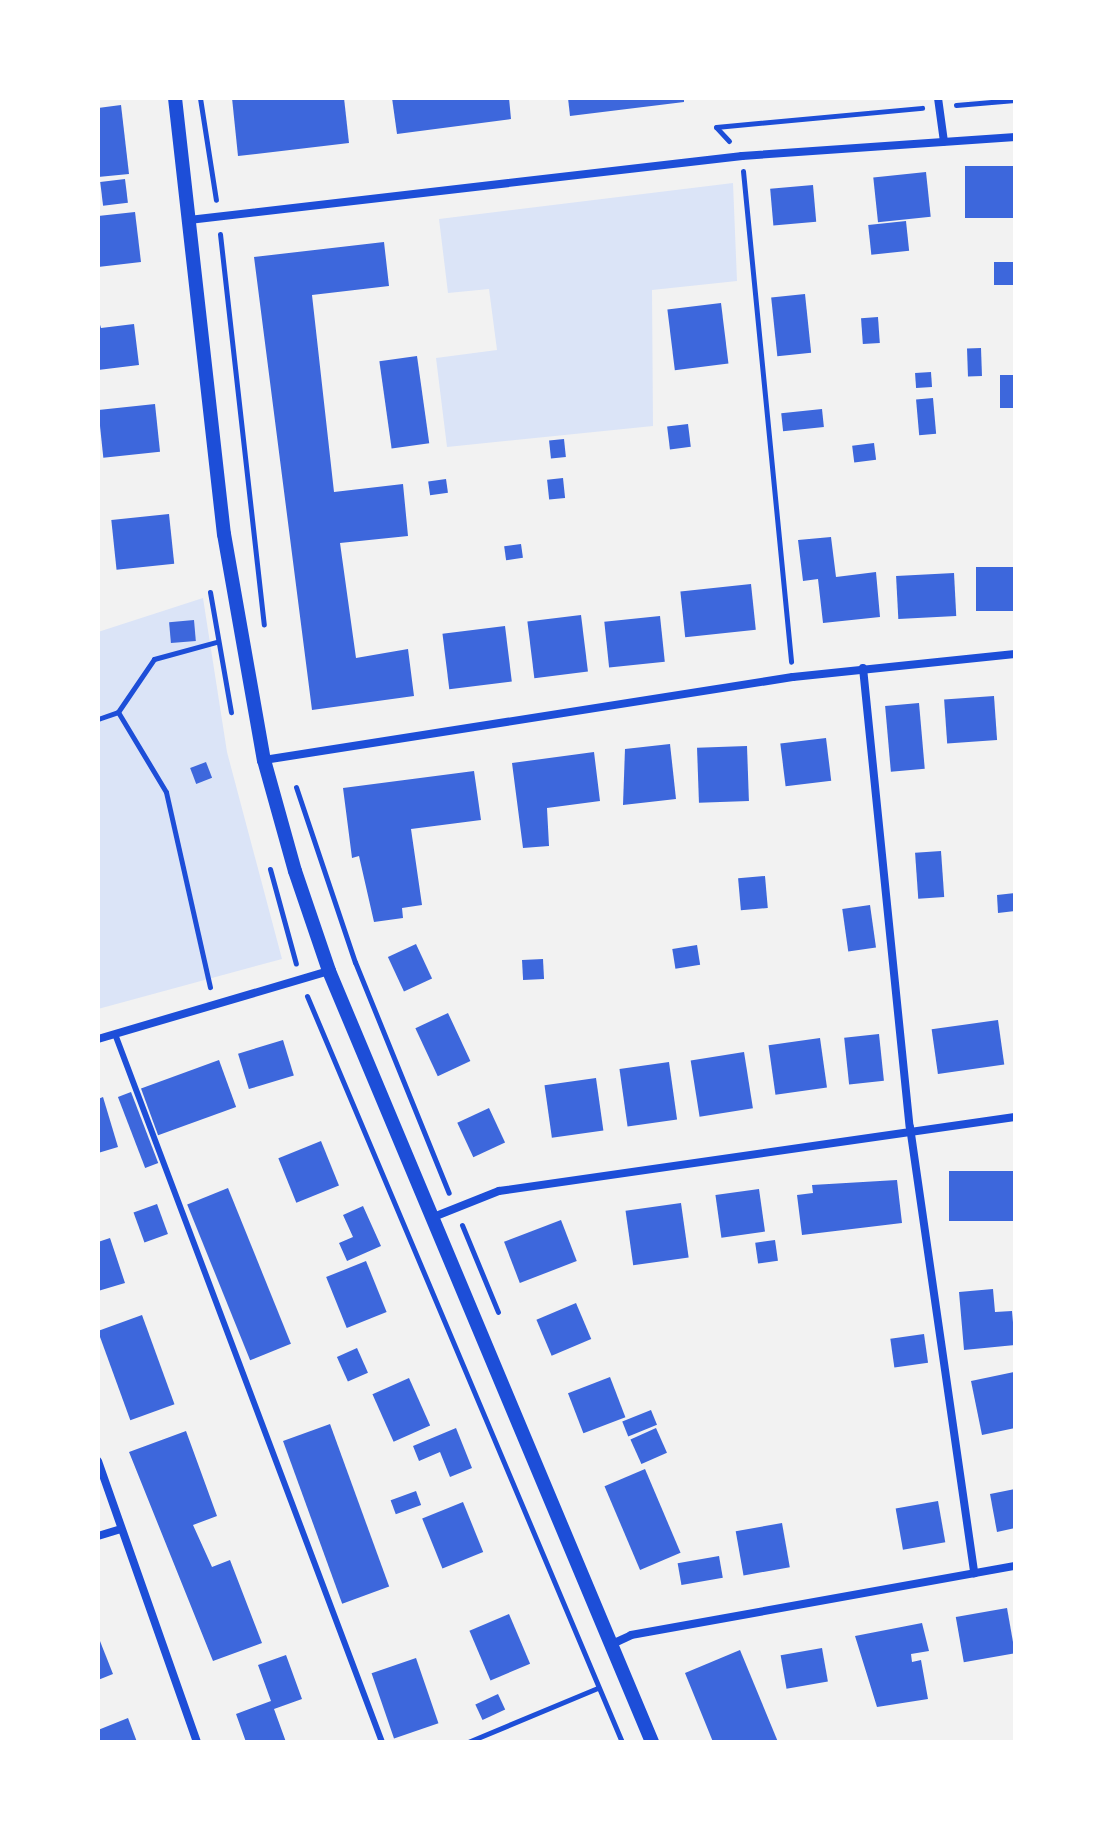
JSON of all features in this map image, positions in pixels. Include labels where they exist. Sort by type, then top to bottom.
[{"type":"street","points":[[175,98],[240,635],[264,760],[329,971],[652,1742]]},
{"type":"street","points":[[939,102],[944,142]]},
{"type":"street","points":[[189,220],[742,156],[1015,137]]},
{"type":"street","points":[[264,760],[793,677],[1015,654]]},
{"type":"street","points":[[863,668],[910,1127],[974,1573]]},
{"type":"street","points":[[98,1039],[213,1008],[329,971]]},
{"type":"street","points":[[431,1218],[499,1191],[910,1127],[1015,1117]]},
{"type":"street","points":[[98,1461],[197,1742]]},
{"type":"street","points":[[98,1536],[121,1529]]},
{"type":"street","points":[[610,1645],[631,1635],[1015,1566]]},
{"type":"lane","points":[[115,1034],[382,1742]]},
{"type":"path","points":[[200,98],[219,216],[265,632]]},
{"type":"path","points":[[793,677],[742,156],[716,127],[939,102],[1015,100]]},
{"type":"path","points":[[98,719],[118,712],[154,659],[240,635]]},
{"type":"path","points":[[118,712],[166,792],[213,1008]]},
{"type":"path","points":[[286,756],[355,962],[504,1326]]},
{"type":"path","points":[[468,1742],[625,1677]]},
{"type":"shaded area","points":[[733,183],[737,281],[652,290],[653,426],[447,447],[436,358],[497,350],[489,289],[448,293],[439,219]]},
{"type":"shaded area","points":[[203,598],[227,752],[282,959],[98,1009],[98,632]]},
{"type":"building","points":[[232,98],[344,98],[349,143],[238,156]]},
{"type":"building","points":[[392,98],[509,98],[511,119],[397,134]]},
{"type":"building","points":[[568,98],[684,98],[684,102],[570,116]]},
{"type":"building","points":[[121,105],[129,174],[98,177],[98,108]]},
{"type":"building","points":[[965,166],[1015,166],[1015,218],[965,218]]},
{"type":"building","points":[[926,172],[931,217],[878,222],[873,178]]},
{"type":"building","points":[[125,179],[128,203],[103,206],[100,182]]},
{"type":"building","points":[[813,185],[816,222],[773,226],[770,189]]},
{"type":"building","points":[[135,212],[141,262],[98,267],[98,216]]},
{"type":"building","points":[[906,221],[909,251],[871,255],[868,225]]},
{"type":"building","points":[[384,242],[389,286],[312,295],[334,492],[403,484],[408,536],[340,543],[356,658],[408,649],[414,696],[312,710],[254,257]]},
{"type":"building","points":[[994,262],[1015,262],[1015,285],[994,285]]},
{"type":"building","points":[[805,294],[811,353],[777,356],[771,298]]},
{"type":"building","points":[[721,303],[728,364],[675,370],[667,310]]},
{"type":"building","points":[[878,317],[880,343],[863,344],[861,318]]},
{"type":"building","points":[[98,318],[101,328],[134,324],[139,365],[98,370]]},
{"type":"building","points":[[967,348],[981,348],[982,376],[968,376]]},
{"type":"building","points":[[417,356],[429,443],[392,448],[379,361]]},
{"type":"building","points":[[931,372],[932,387],[916,388],[915,373]]},
{"type":"building","points":[[1000,375],[1015,375],[1015,408],[1000,408]]},
{"type":"building","points":[[933,398],[936,434],[919,435],[916,399]]},
{"type":"building","points":[[155,404],[160,452],[103,458],[98,410]]},
{"type":"building","points":[[822,409],[824,427],[783,431],[781,413]]},
{"type":"building","points":[[688,424],[691,447],[670,449],[667,427]]},
{"type":"building","points":[[564,439],[566,457],[551,458],[549,441]]},
{"type":"building","points":[[874,443],[876,460],[854,463],[852,446]]},
{"type":"building","points":[[563,478],[565,498],[549,500],[547,480]]},
{"type":"building","points":[[446,479],[448,493],[430,495],[428,482]]},
{"type":"building","points":[[169,514],[174,564],[117,570],[111,520]]},
{"type":"building","points":[[831,537],[836,577],[876,572],[880,617],[823,623],[818,579],[803,581],[798,540]]},
{"type":"building","points":[[521,544],[523,558],[506,560],[504,546]]},
{"type":"building","points":[[976,567],[1015,567],[1015,611],[976,611]]},
{"type":"building","points":[[954,573],[956,616],[898,619],[896,576]]},
{"type":"building","points":[[751,584],[756,630],[685,637],[680,591]]},
{"type":"building","points":[[581,615],[588,672],[534,678],[527,622]]},
{"type":"building","points":[[660,616],[665,662],[609,668],[604,622]]},
{"type":"building","points":[[194,620],[196,641],[171,643],[169,622]]},
{"type":"building","points":[[505,626],[512,682],[449,689],[442,634]]},
{"type":"building","points":[[994,696],[997,740],[947,743],[944,699]]},
{"type":"building","points":[[919,703],[925,769],[891,772],[885,706]]},
{"type":"building","points":[[826,738],[831,781],[786,786],[780,744]]},
{"type":"building","points":[[670,744],[676,799],[623,805],[625,749]]},
{"type":"building","points":[[747,746],[749,801],[699,803],[697,748]]},
{"type":"building","points":[[594,752],[600,801],[547,808],[549,846],[523,848],[512,763]]},
{"type":"building","points":[[206,762],[212,778],[196,784],[190,768]]},
{"type":"building","points":[[474,771],[481,820],[411,829],[422,905],[402,908],[403,918],[374,922],[359,856],[352,858],[343,788]]},
{"type":"building","points":[[941,851],[944,897],[918,899],[915,853]]},
{"type":"building","points":[[765,876],[768,908],[741,910],[738,878]]},
{"type":"building","points":[[1015,893],[1015,911],[998,913],[997,895]]},
{"type":"building","points":[[870,905],[876,948],[848,951],[842,909]]},
{"type":"building","points":[[416,944],[432,978],[404,992],[388,957]]},
{"type":"building","points":[[697,945],[700,965],[675,969],[672,949]]},
{"type":"building","points":[[543,959],[544,979],[523,980],[522,960]]},
{"type":"building","points":[[448,1013],[470,1061],[438,1076],[415,1028]]},
{"type":"building","points":[[998,1020],[1004,1065],[938,1074],[932,1029]]},
{"type":"building","points":[[879,1034],[884,1081],[849,1084],[844,1038]]},
{"type":"building","points":[[820,1038],[827,1088],[775,1095],[769,1045]]},
{"type":"building","points":[[283,1040],[294,1075],[249,1089],[238,1054]]},
{"type":"building","points":[[744,1052],[753,1108],[700,1117],[691,1060]]},
{"type":"building","points":[[219,1060],[236,1107],[158,1135],[141,1088]]},
{"type":"building","points":[[669,1062],[677,1119],[628,1126],[619,1069]]},
{"type":"building","points":[[596,1078],[603,1130],[552,1138],[545,1085]]},
{"type":"building","points":[[131,1092],[158,1163],[145,1168],[118,1097]]},
{"type":"building","points":[[103,1097],[118,1147],[98,1153],[98,1099]]},
{"type":"building","points":[[489,1108],[505,1142],[473,1157],[457,1123]]},
{"type":"building","points":[[321,1141],[339,1186],[296,1203],[278,1158]]},
{"type":"building","points":[[949,1171],[1015,1171],[1015,1221],[949,1221]]},
{"type":"building","points":[[897,1180],[902,1223],[802,1235],[797,1195],[813,1193],[812,1185]]},
{"type":"building","points":[[228,1188],[291,1344],[250,1360],[187,1204]]},
{"type":"building","points":[[759,1189],[765,1232],[721,1238],[715,1195]]},
{"type":"building","points":[[681,1203],[689,1257],[633,1265],[626,1211]]},
{"type":"building","points":[[157,1204],[168,1234],[144,1243],[134,1213]]},
{"type":"building","points":[[363,1206],[381,1246],[347,1261],[339,1243],[353,1237],[343,1215]]},
{"type":"building","points":[[561,1220],[577,1261],[520,1283],[504,1242]]},
{"type":"building","points":[[110,1238],[125,1283],[98,1291],[98,1242]]},
{"type":"building","points":[[775,1240],[778,1261],[758,1264],[755,1243]]},
{"type":"building","points":[[366,1261],[387,1312],[347,1328],[326,1277]]},
{"type":"building","points":[[993,1289],[995,1312],[1012,1311],[1015,1345],[964,1350],[959,1292]]},
{"type":"building","points":[[576,1303],[591,1339],[552,1356],[536,1320]]},
{"type":"building","points":[[142,1315],[174,1404],[130,1420],[98,1331]]},
{"type":"building","points":[[924,1334],[928,1363],[894,1367],[890,1339]]},
{"type":"building","points":[[357,1348],[368,1373],[348,1382],[337,1357]]},
{"type":"building","points":[[1014,1372],[1015,1428],[982,1435],[971,1381]]},
{"type":"building","points":[[610,1377],[625,1417],[583,1433],[568,1393]]},
{"type":"building","points":[[409,1378],[430,1426],[394,1442],[372,1394]]},
{"type":"building","points":[[651,1410],[657,1425],[628,1436],[622,1422]]},
{"type":"building","points":[[330,1424],[389,1587],[342,1604],[283,1441]]},
{"type":"building","points":[[456,1428],[472,1468],[450,1477],[440,1452],[419,1461],[413,1446]]},
{"type":"building","points":[[656,1428],[667,1453],[641,1464],[630,1439]]},
{"type":"building","points":[[186,1431],[217,1516],[193,1525],[212,1567],[230,1560],[262,1643],[213,1661],[129,1452]]},
{"type":"building","points":[[645,1469],[681,1553],[640,1570],[604,1486]]},
{"type":"building","points":[[1015,1489],[1015,1528],[997,1532],[990,1494]]},
{"type":"building","points":[[416,1491],[421,1505],[396,1514],[391,1500]]},
{"type":"building","points":[[938,1501],[945,1542],[903,1550],[896,1508]]},
{"type":"building","points":[[463,1502],[483,1552],[442,1569],[422,1518]]},
{"type":"building","points":[[782,1523],[790,1567],[744,1575],[736,1531]]},
{"type":"building","points":[[719,1556],[723,1578],[681,1585],[678,1563]]},
{"type":"building","points":[[1007,1608],[1015,1653],[964,1662],[956,1617]]},
{"type":"building","points":[[509,1614],[530,1664],[491,1681],[469,1631]]},
{"type":"building","points":[[922,1623],[929,1651],[911,1654],[912,1662],[921,1660],[928,1699],[877,1707],[855,1636]]},
{"type":"building","points":[[98,1636],[113,1674],[98,1680]]},
{"type":"building","points":[[822,1648],[828,1681],[787,1689],[781,1655]]},
{"type":"building","points":[[740,1650],[778,1742],[713,1742],[685,1673]]},
{"type":"building","points":[[286,1655],[302,1699],[274,1709],[286,1742],[246,1742],[236,1714],[271,1701],[258,1665]]},
{"type":"building","points":[[416,1658],[438,1723],[394,1739],[372,1673]]},
{"type":"building","points":[[498,1694],[505,1709],[483,1720],[475,1705]]},
{"type":"building","points":[[128,1718],[137,1742],[100,1742],[98,1730]]}]
